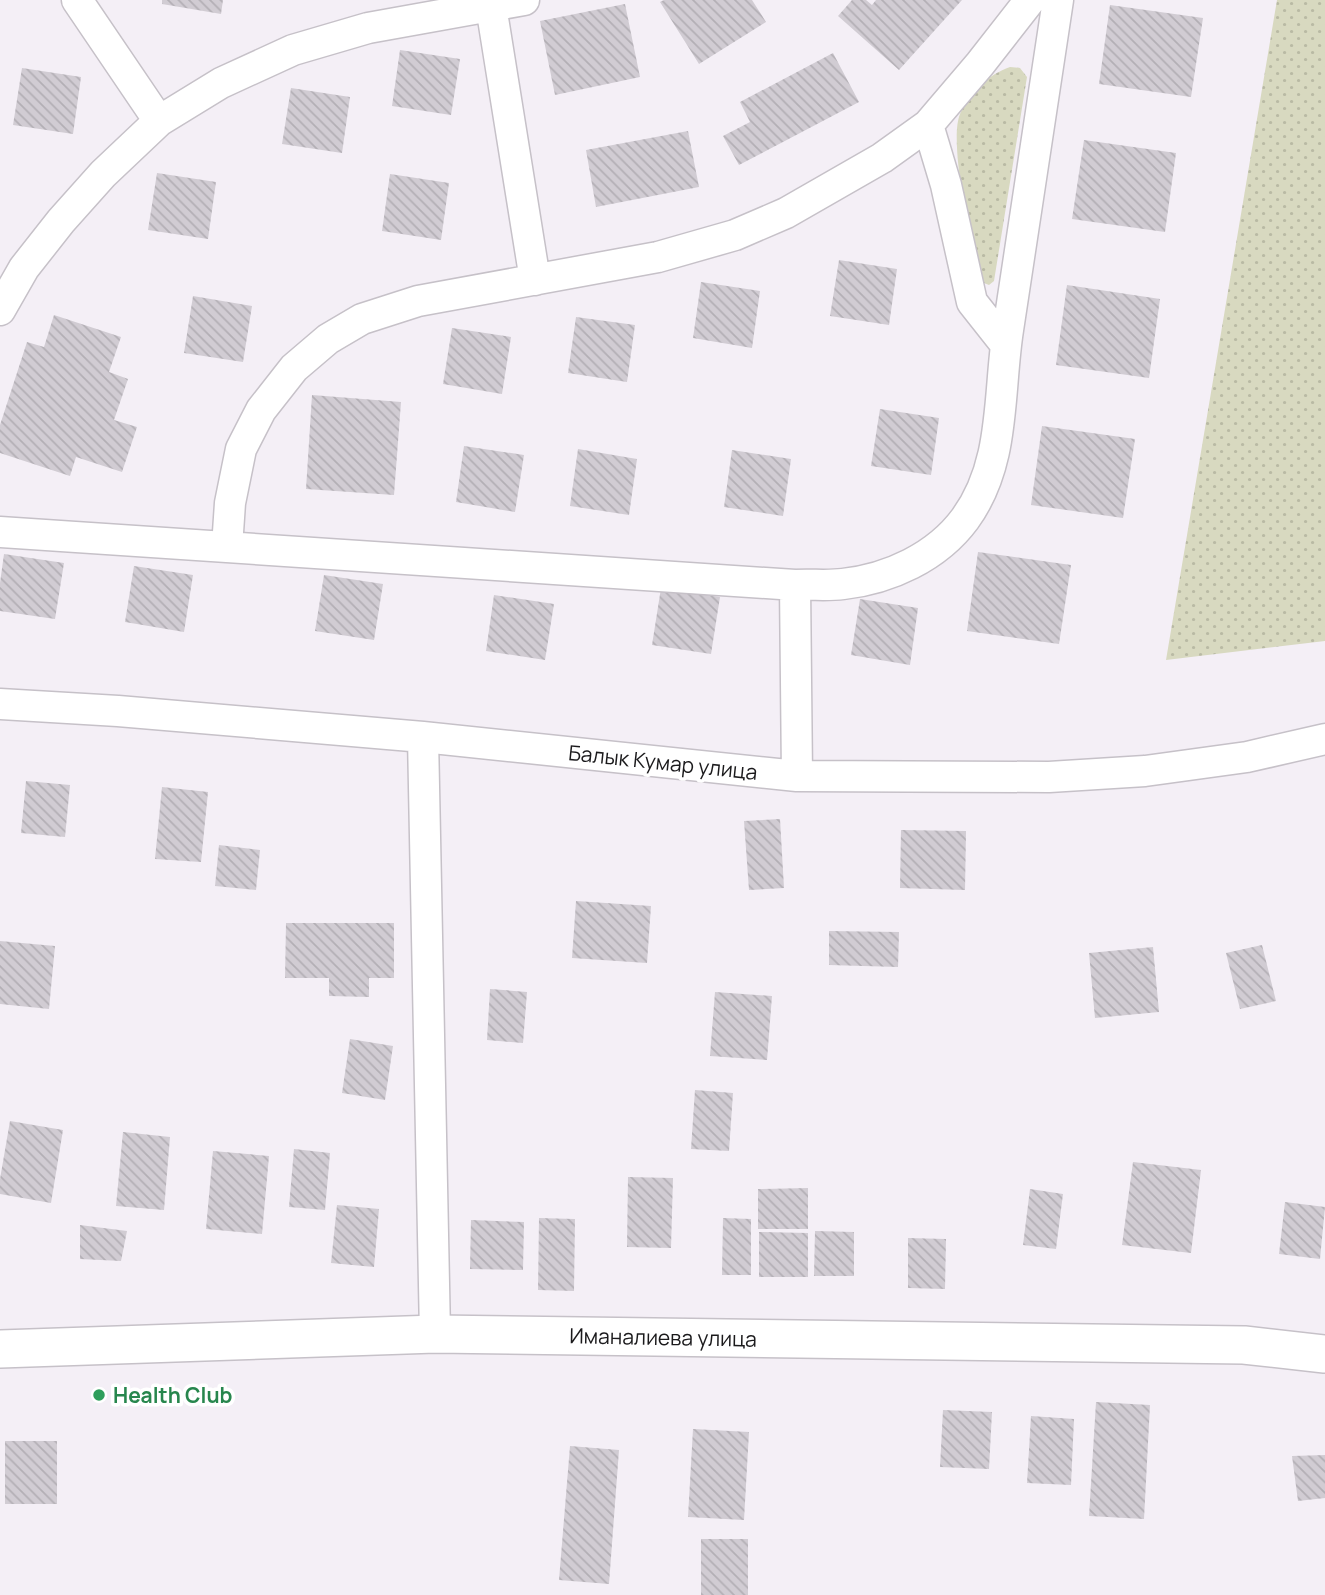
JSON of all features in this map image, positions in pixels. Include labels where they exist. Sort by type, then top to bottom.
[{"type":"street","points":[[77,0],[159,121]]},
{"type":"street","points":[[0,310],[24,268],[103,174],[159,121],[221,83],[293,50],[368,28],[524,0]]},
{"type":"street","points":[[227,547],[230,503],[241,449],[261,410],[294,368],[328,339],[362,319],[418,301],[658,257],[735,235],[786,213],[882,158],[928,125],[1030,0]]},
{"type":"street","points":[[0,532],[795,585],[843,584],[893,573],[939,547],[965,519],[983,488],[995,450],[1006,345],[1058,0]]},
{"type":"street","points":[[491,6],[536,280]]},
{"type":"street","points":[[928,125],[946,185],[972,302],[1006,345]]},
{"type":"street","points":[[795,585],[797,776]]},
{"type":"street","name":"Балык Кумар улица","points":[[0,704],[118,711],[423,737],[797,776],[1049,777],[1145,771],[1247,757],[1325,739]]},
{"type":"street","points":[[423,737],[435,1334]]},
{"type":"street","name":"Иманалиева улица","points":[[0,1349],[435,1334],[1244,1345],[1325,1354]]},
{"type":"green space","points":[[1277,0],[1325,0],[1325,641],[1166,660]]},
{"type":"green space","points":[[1010,67],[1020,68],[1027,77],[994,281],[989,285],[984,283],[968,224],[959,172],[957,128],[960,114],[974,92],[987,79]]},
{"type":"building","points":[[162,0],[223,0],[221,14],[162,4]]},
{"type":"building","points":[[752,0],[766,22],[699,64],[660,2]]},
{"type":"building","points":[[852,0],[866,0],[872,5],[876,0],[962,0],[899,70],[838,16]]},
{"type":"building","points":[[625,4],[640,77],[555,95],[540,21]]},
{"type":"building","points":[[1110,5],[1203,18],[1191,97],[1099,84]]},
{"type":"building","points":[[400,50],[460,59],[451,115],[392,106]]},
{"type":"building","points":[[833,53],[859,102],[739,165],[723,136],[750,122],[740,102]]},
{"type":"building","points":[[22,68],[81,77],[73,134],[13,125]]},
{"type":"building","points":[[291,88],[350,97],[342,153],[282,144]]},
{"type":"building","points":[[688,131],[699,187],[596,207],[586,150]]},
{"type":"building","points":[[1084,140],[1176,153],[1165,232],[1072,219]]},
{"type":"building","points":[[157,173],[216,182],[208,239],[148,230]]},
{"type":"building","points":[[390,174],[449,183],[441,240],[382,231]]},
{"type":"building","points":[[839,260],[897,269],[889,325],[830,316]]},
{"type":"building","points":[[701,282],[760,291],[752,348],[693,338]]},
{"type":"building","points":[[1067,285],[1160,299],[1149,378],[1056,365]]},
{"type":"building","points":[[193,296],[252,306],[243,362],[184,353]]},
{"type":"building","points":[[54,315],[121,337],[109,372],[128,379],[114,420],[137,427],[122,472],[76,457],[70,476],[0,453],[0,425],[27,342],[44,347]]},
{"type":"building","points":[[576,317],[635,325],[627,382],[568,373]]},
{"type":"building","points":[[452,328],[511,337],[502,394],[443,384]]},
{"type":"building","points":[[312,395],[401,402],[394,495],[306,489]]},
{"type":"building","points":[[880,409],[939,418],[931,475],[871,466]]},
{"type":"building","points":[[1042,426],[1135,439],[1123,518],[1031,505]]},
{"type":"building","points":[[464,446],[524,455],[515,512],[456,502]]},
{"type":"building","points":[[578,449],[637,459],[629,515],[570,506]]},
{"type":"building","points":[[732,450],[791,459],[783,516],[724,507]]},
{"type":"building","points":[[978,552],[1071,565],[1059,644],[967,631]]},
{"type":"building","points":[[4,554],[64,563],[55,619],[0,611]]},
{"type":"building","points":[[134,566],[193,575],[184,632],[125,622]]},
{"type":"building","points":[[324,575],[383,584],[374,640],[315,631]]},
{"type":"building","points":[[661,588],[720,597],[711,654],[652,645]]},
{"type":"building","points":[[494,595],[554,604],[545,660],[486,651]]},
{"type":"building","points":[[860,599],[918,608],[910,665],[851,655]]},
{"type":"building","points":[[26,781],[70,785],[65,837],[21,833]]},
{"type":"building","points":[[162,787],[208,792],[201,862],[155,859]]},
{"type":"building","points":[[780,819],[784,888],[749,890],[744,821]]},
{"type":"building","points":[[901,830],[966,831],[965,890],[900,888]]},
{"type":"building","points":[[219,845],[260,850],[256,890],[215,886]]},
{"type":"building","points":[[576,901],[651,906],[647,963],[572,958]]},
{"type":"building","points":[[286,923],[394,923],[394,978],[369,978],[369,997],[329,996],[329,978],[285,978]]},
{"type":"building","points":[[829,931],[899,932],[898,967],[829,965]]},
{"type":"building","points":[[0,941],[55,946],[49,1009],[0,1004]]},
{"type":"building","points":[[1262,945],[1276,1001],[1240,1009],[1226,953]]},
{"type":"building","points":[[1153,947],[1159,1012],[1095,1018],[1089,953]]},
{"type":"building","points":[[490,989],[527,992],[523,1043],[487,1040]]},
{"type":"building","points":[[715,992],[772,996],[767,1060],[710,1056]]},
{"type":"building","points":[[350,1039],[393,1046],[385,1100],[342,1093]]},
{"type":"building","points":[[695,1090],[733,1093],[729,1151],[691,1149]]},
{"type":"building","points":[[10,1121],[63,1130],[51,1203],[0,1194]]},
{"type":"building","points":[[123,1132],[170,1137],[164,1210],[116,1206]]},
{"type":"building","points":[[294,1149],[330,1153],[325,1210],[289,1207]]},
{"type":"building","points":[[213,1151],[269,1156],[262,1234],[206,1229]]},
{"type":"building","points":[[1133,1162],[1201,1170],[1191,1253],[1122,1245]]},
{"type":"building","points":[[628,1177],[673,1178],[671,1248],[627,1247]]},
{"type":"building","points":[[808,1188],[808,1229],[758,1229],[758,1189]]},
{"type":"building","points":[[1030,1189],[1063,1194],[1056,1249],[1023,1245]]},
{"type":"building","points":[[1285,1202],[1325,1207],[1320,1259],[1279,1254]]},
{"type":"building","points":[[337,1205],[379,1209],[374,1267],[331,1263]]},
{"type":"building","points":[[539,1218],[575,1219],[574,1291],[538,1290]]},
{"type":"building","points":[[723,1218],[751,1219],[751,1275],[722,1275]]},
{"type":"building","points":[[471,1220],[524,1222],[523,1270],[470,1269]]},
{"type":"building","points":[[80,1225],[127,1231],[121,1261],[80,1259]]},
{"type":"building","points":[[815,1231],[854,1232],[854,1276],[814,1276]]},
{"type":"building","points":[[759,1232],[808,1233],[808,1277],[759,1277]]},
{"type":"building","points":[[908,1238],[946,1239],[945,1289],[908,1288]]},
{"type":"building","points":[[1096,1402],[1150,1405],[1144,1519],[1089,1516]]},
{"type":"building","points":[[943,1410],[992,1412],[989,1469],[940,1467]]},
{"type":"building","points":[[1031,1416],[1074,1419],[1071,1485],[1027,1483]]},
{"type":"building","points":[[693,1429],[749,1432],[744,1520],[688,1517]]},
{"type":"building","points":[[5,1441],[57,1441],[57,1504],[5,1504]]},
{"type":"building","points":[[570,1446],[619,1450],[609,1584],[559,1580]]},
{"type":"building","points":[[1325,1455],[1325,1498],[1298,1501],[1292,1456]]},
{"type":"building","points":[[701,1539],[748,1539],[748,1595],[701,1595]]},
{"type":"place","name":"Health Club","points":[[99,1395]]}]
